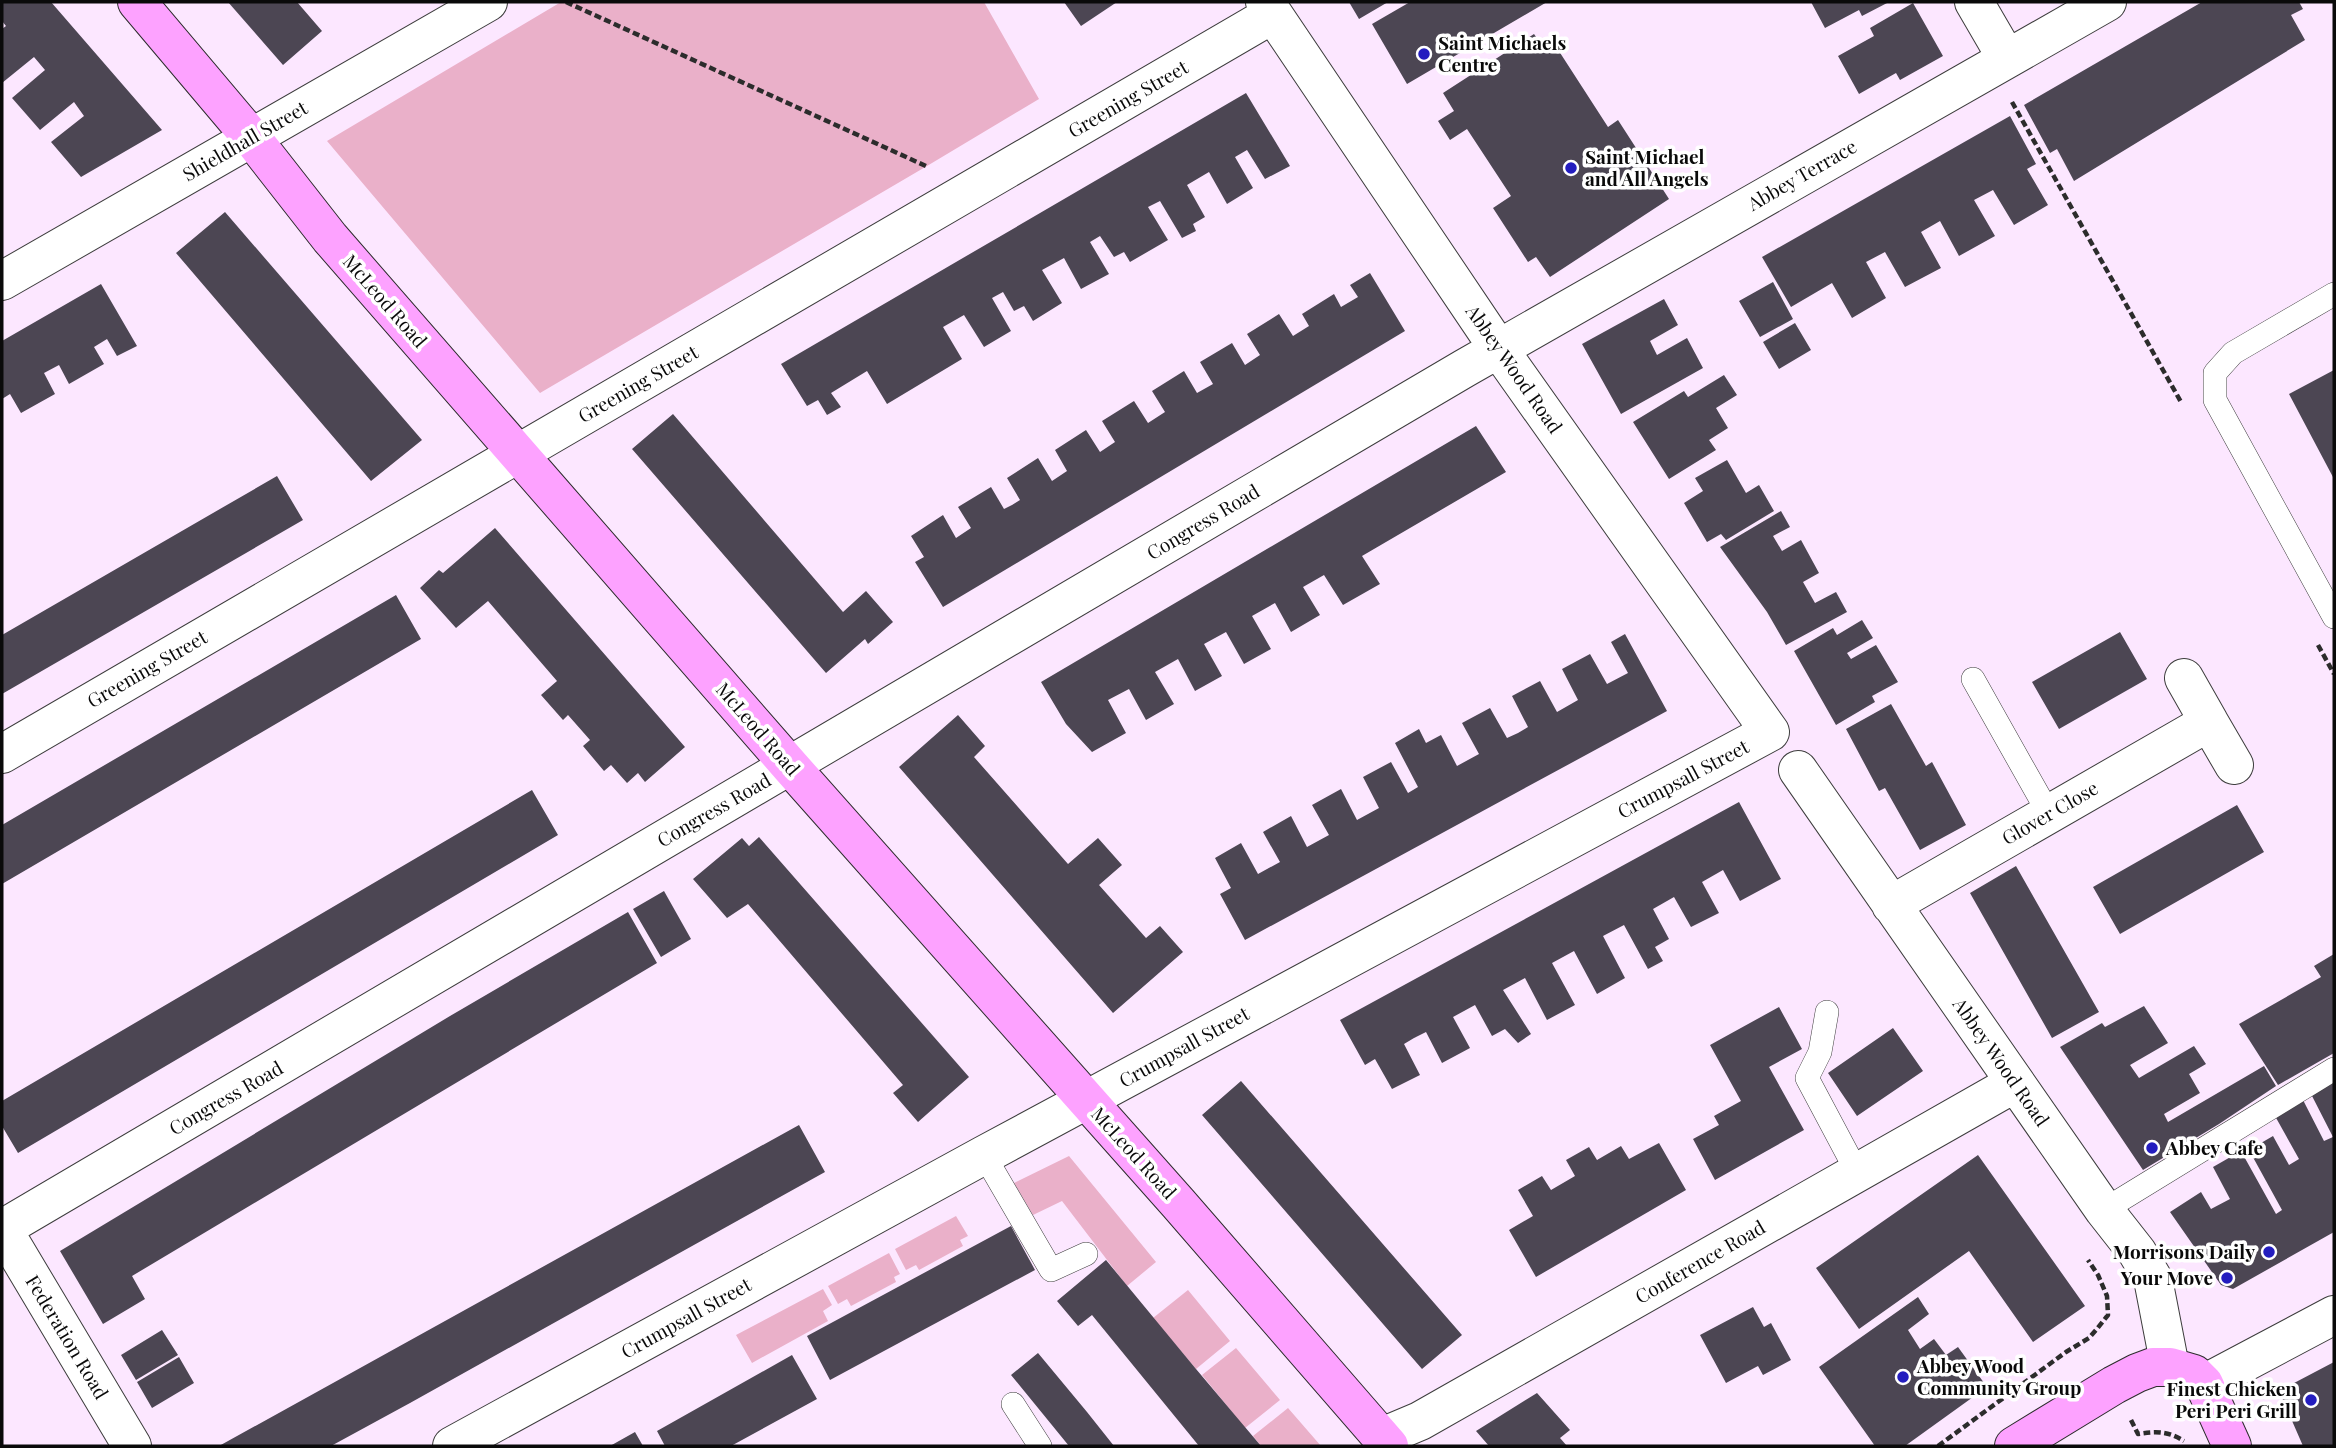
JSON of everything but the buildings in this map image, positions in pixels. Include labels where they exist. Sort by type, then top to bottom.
[{"type":"main road","name":"McLeod Road","points":[[137,2],[251,137],[330,237],[790,766],[1386,1442]]},
{"type":"main road","points":[[2014,1446],[2113,1385],[2153,1367],[2171,1367],[2194,1374],[2204,1384],[2232,1446]]},
{"type":"street","name":"Shieldhall Street","points":[[2,281],[488,2]]},
{"type":"street","points":[[1974,2],[2006,57]]},
{"type":"street","name":"Abbey Terrace","points":[[1498,348],[2106,2]]},
{"type":"street","name":"Greening Street","points":[[2,754],[952,202],[1269,8]]},
{"type":"street","name":"Abbey Wood Road","points":[[1269,8],[1498,348],[1770,732]]},
{"type":"street","name":"Congress Road","points":[[2,1228],[1498,348]]},
{"type":"street","points":[[2184,678],[2234,765]]},
{"type":"street","name":"Glover Close","points":[[1891,905],[2209,722]]},
{"type":"street","name":"Crumpsall Street","points":[[452,1446],[984,1155],[1770,732]]},
{"type":"street","name":"Abbey Wood Road","points":[[1798,770],[2104,1210],[2137,1252],[2153,1279],[2171,1367]]},
{"type":"street","name":"Conference Road","points":[[1386,1442],[2015,1083]]},
{"type":"street","name":"Federation Road","points":[[2,1228],[131,1446]]},
{"type":"street","points":[[2204,1384],[2334,1315]]},
{"type":"lane","points":[[2334,294],[2233,353],[2215,373],[2215,400],[2334,617]]},
{"type":"lane","points":[[1973,679],[2049,814]]},
{"type":"lane","points":[[1827,1012],[1819,1052],[1807,1078],[1857,1172]]},
{"type":"lane","points":[[2104,1210],[2334,1069]]},
{"type":"lane","points":[[984,1155],[1051,1270],[1086,1254]]},
{"type":"lane","points":[[1013,1404],[1040,1446]]},
{"type":"path","points":[[566,2],[928,166],[952,202]]},
{"type":"path","points":[[2006,57],[2008,94],[2185,409]]},
{"type":"path","points":[[2314,638],[2334,674]]},
{"type":"path","points":[[1938,1446],[2089,1338],[2108,1315],[2107,1296],[2098,1275],[2083,1253]]},
{"type":"path","points":[[2135,1429],[2138,1434],[2159,1431],[2174,1435],[2189,1446]]},
{"type":"shaded area","points":[[561,2],[984,2],[1039,99],[540,393],[327,141]]},
{"type":"shaded area","points":[[1069,1156],[1156,1262],[1127,1286],[1062,1201],[1033,1215],[1014,1183]]},
{"type":"shaded area","points":[[956,1216],[968,1236],[960,1240],[963,1246],[919,1270],[916,1265],[906,1270],[895,1249]]},
{"type":"shaded area","points":[[889,1253],[900,1274],[894,1277],[896,1282],[851,1306],[847,1299],[838,1304],[828,1286]]},
{"type":"shaded area","points":[[823,1289],[832,1305],[823,1311],[828,1321],[752,1363],[736,1335]]},
{"type":"shaded area","points":[[1188,1290],[1230,1341],[1196,1369],[1153,1318]]},
{"type":"shaded area","points":[[1236,1348],[1280,1400],[1245,1428],[1202,1375]]},
{"type":"shaded area","points":[[1288,1408],[1321,1446],[1261,1446],[1253,1436]]},
{"type":"place","name":"Saint Michaels Centre","points":[[1424,54]]},
{"type":"place","name":"Saint Michael and All Angels","points":[[1571,168]]},
{"type":"place","name":"Abbey Cafe","points":[[2152,1148]]},
{"type":"place","name":"Morrisons Daily","points":[[2269,1252]]},
{"type":"place","name":"Your Move","points":[[2227,1278]]},
{"type":"place","name":"Abbey Wood Community Group","points":[[1903,1377]]},
{"type":"place","name":"Finest Chicken Peri Peri Grill","points":[[2311,1400]]}]
